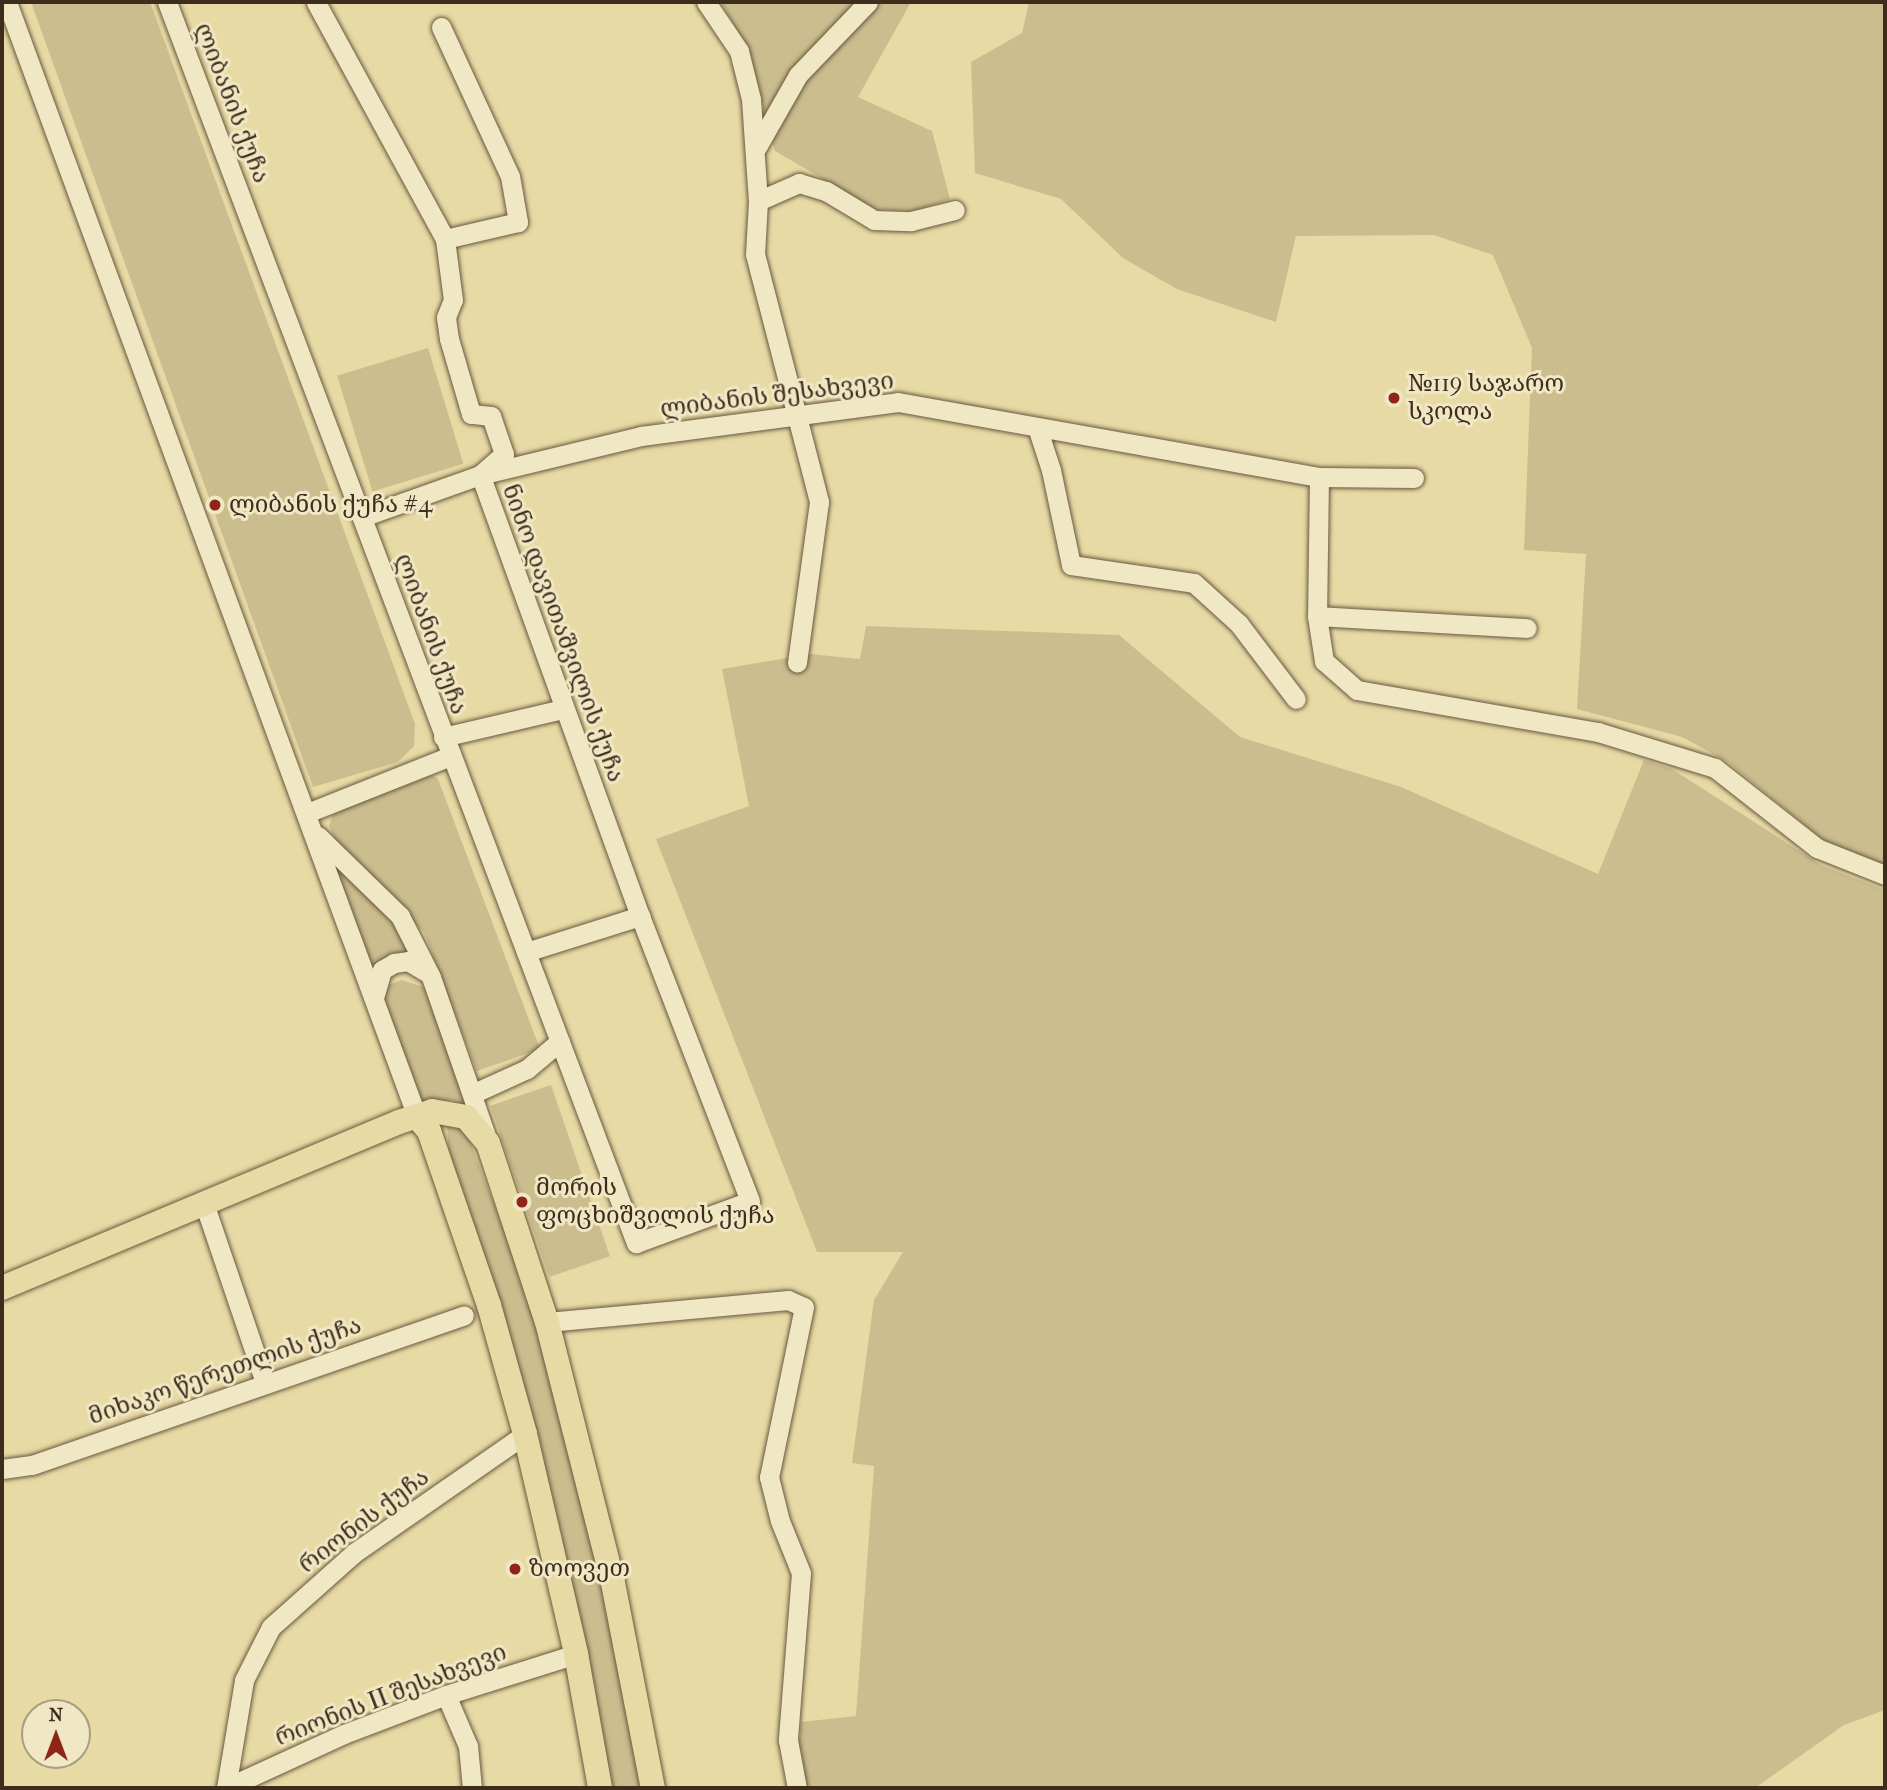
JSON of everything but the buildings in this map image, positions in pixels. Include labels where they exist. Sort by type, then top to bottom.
[{"type":"main road","points":[[2,1288],[432,1111],[466,1117],[488,1143],[547,1322],[613,1583],[653,1788]]},
{"type":"main road","points":[[417,1117],[429,1131],[472,1256],[525,1434],[576,1654],[600,1788]]},
{"type":"street","points":[[7,2],[315,833],[417,1117]]},
{"type":"street","name":"ლიბანის ქუჩა","points":[[167,2],[636,1242]]},
{"type":"street","name":"ნინო დავითაშვილის ქუჩა","points":[[316,2],[445,239],[453,300],[446,317],[449,339],[471,414],[491,416],[504,454],[480,475],[563,709],[750,1201],[636,1242]]},
{"type":"street","points":[[706,2],[739,51],[751,99],[758,201],[755,254],[819,502],[797,662]]},
{"type":"street","points":[[755,152],[798,75],[868,2]]},
{"type":"street","points":[[441,27],[510,176],[518,222],[445,239]]},
{"type":"street","points":[[758,201],[799,183],[826,191],[874,220],[911,221],[954,210]]},
{"type":"street","name":"ლიბანის შესახვევი","points":[[362,517],[480,475],[641,436],[798,413],[898,402],[1038,430],[1114,438],[1319,477],[1414,478]]},
{"type":"street","points":[[1038,430],[1051,470],[1070,565],[1194,583],[1239,624],[1296,699]]},
{"type":"street","points":[[1319,477],[1317,616],[1324,661],[1357,690],[1598,732],[1715,768],[1817,848],[1885,875]]},
{"type":"street","points":[[1317,616],[1527,628]]},
{"type":"street","points":[[443,737],[563,709]]},
{"type":"street","points":[[307,813],[450,756]]},
{"type":"street","points":[[315,833],[400,916],[431,977],[488,1143]]},
{"type":"street","points":[[526,952],[640,916]]},
{"type":"street","points":[[374,998],[382,970],[394,963],[422,966],[431,977]]},
{"type":"street","points":[[472,1094],[527,1069],[560,1041]]},
{"type":"street","points":[[205,1206],[265,1382]]},
{"type":"street","points":[[547,1322],[788,1300],[804,1307],[769,1477],[801,1573],[788,1740],[797,1788]]},
{"type":"street","name":"მიხაკო წერეთლის ქუჩა","points":[[2,1469],[33,1465],[265,1382],[464,1315]]},
{"type":"street","name":"რიონის ქუჩა","points":[[226,1788],[244,1680],[271,1628],[354,1553],[525,1434]]},
{"type":"street","name":"რიონის II შესახვევი","points":[[226,1788],[344,1734],[446,1695],[576,1654]]},
{"type":"street","points":[[446,1695],[468,1746],[472,1788]]},
{"type":"shaded area","points":[[31,2],[150,2],[415,724],[414,746],[398,762],[313,787]]},
{"type":"shaded area","points":[[721,2],[911,2],[858,97],[932,131],[950,199],[914,211],[875,209],[775,151],[748,50]]},
{"type":"shaded area","points":[[1029,2],[1885,2],[1885,866],[1828,844],[1728,762],[1682,737],[1577,709],[1586,554],[1524,550],[1532,348],[1493,255],[1434,235],[1296,236],[1276,322],[1177,289],[1123,258],[1061,199],[975,173],[971,62],[1022,33]]},
{"type":"shaded area","points":[[428,348],[463,464],[373,491],[337,376]]},
{"type":"shaded area","points":[[866,626],[1119,635],[1240,737],[1401,787],[1598,874],[1644,760],[1672,769],[1821,865],[1885,890],[1885,1710],[1844,1725],[1755,1788],[806,1788],[799,1747],[801,1722],[856,1716],[874,1466],[852,1463],[874,1300],[903,1252],[817,1252],[656,839],[749,806],[722,669],[810,654],[860,659]]},
{"type":"shaded area","points":[[432,775],[438,779],[540,1049],[477,1071],[424,932],[338,846],[329,826],[333,815],[349,806]]},
{"type":"shaded area","points":[[324,850],[393,921],[412,958],[377,963],[371,970]]},
{"type":"shaded area","points":[[401,980],[424,987],[469,1107],[453,1100],[418,1102],[382,1002],[389,985]]},
{"type":"shaded area","points":[[551,1085],[610,1256],[549,1277],[490,1106]]},
{"type":"shaded area","points":[[454,1121],[469,1139],[523,1280],[599,1554],[640,1788],[610,1788],[563,1540],[518,1370],[449,1157],[447,1125]]},
{"type":"place","name":"№119 საჯარო სკოლა","points":[[1394,398]]},
{"type":"place","name":"ლიბანის ქუჩა #4","points":[[215,505]]},
{"type":"place","name":"მორის ფოცხიშვილის ქუჩა","points":[[522,1202]]},
{"type":"place","name":"ზოოვეთ","points":[[515,1569]]}]
